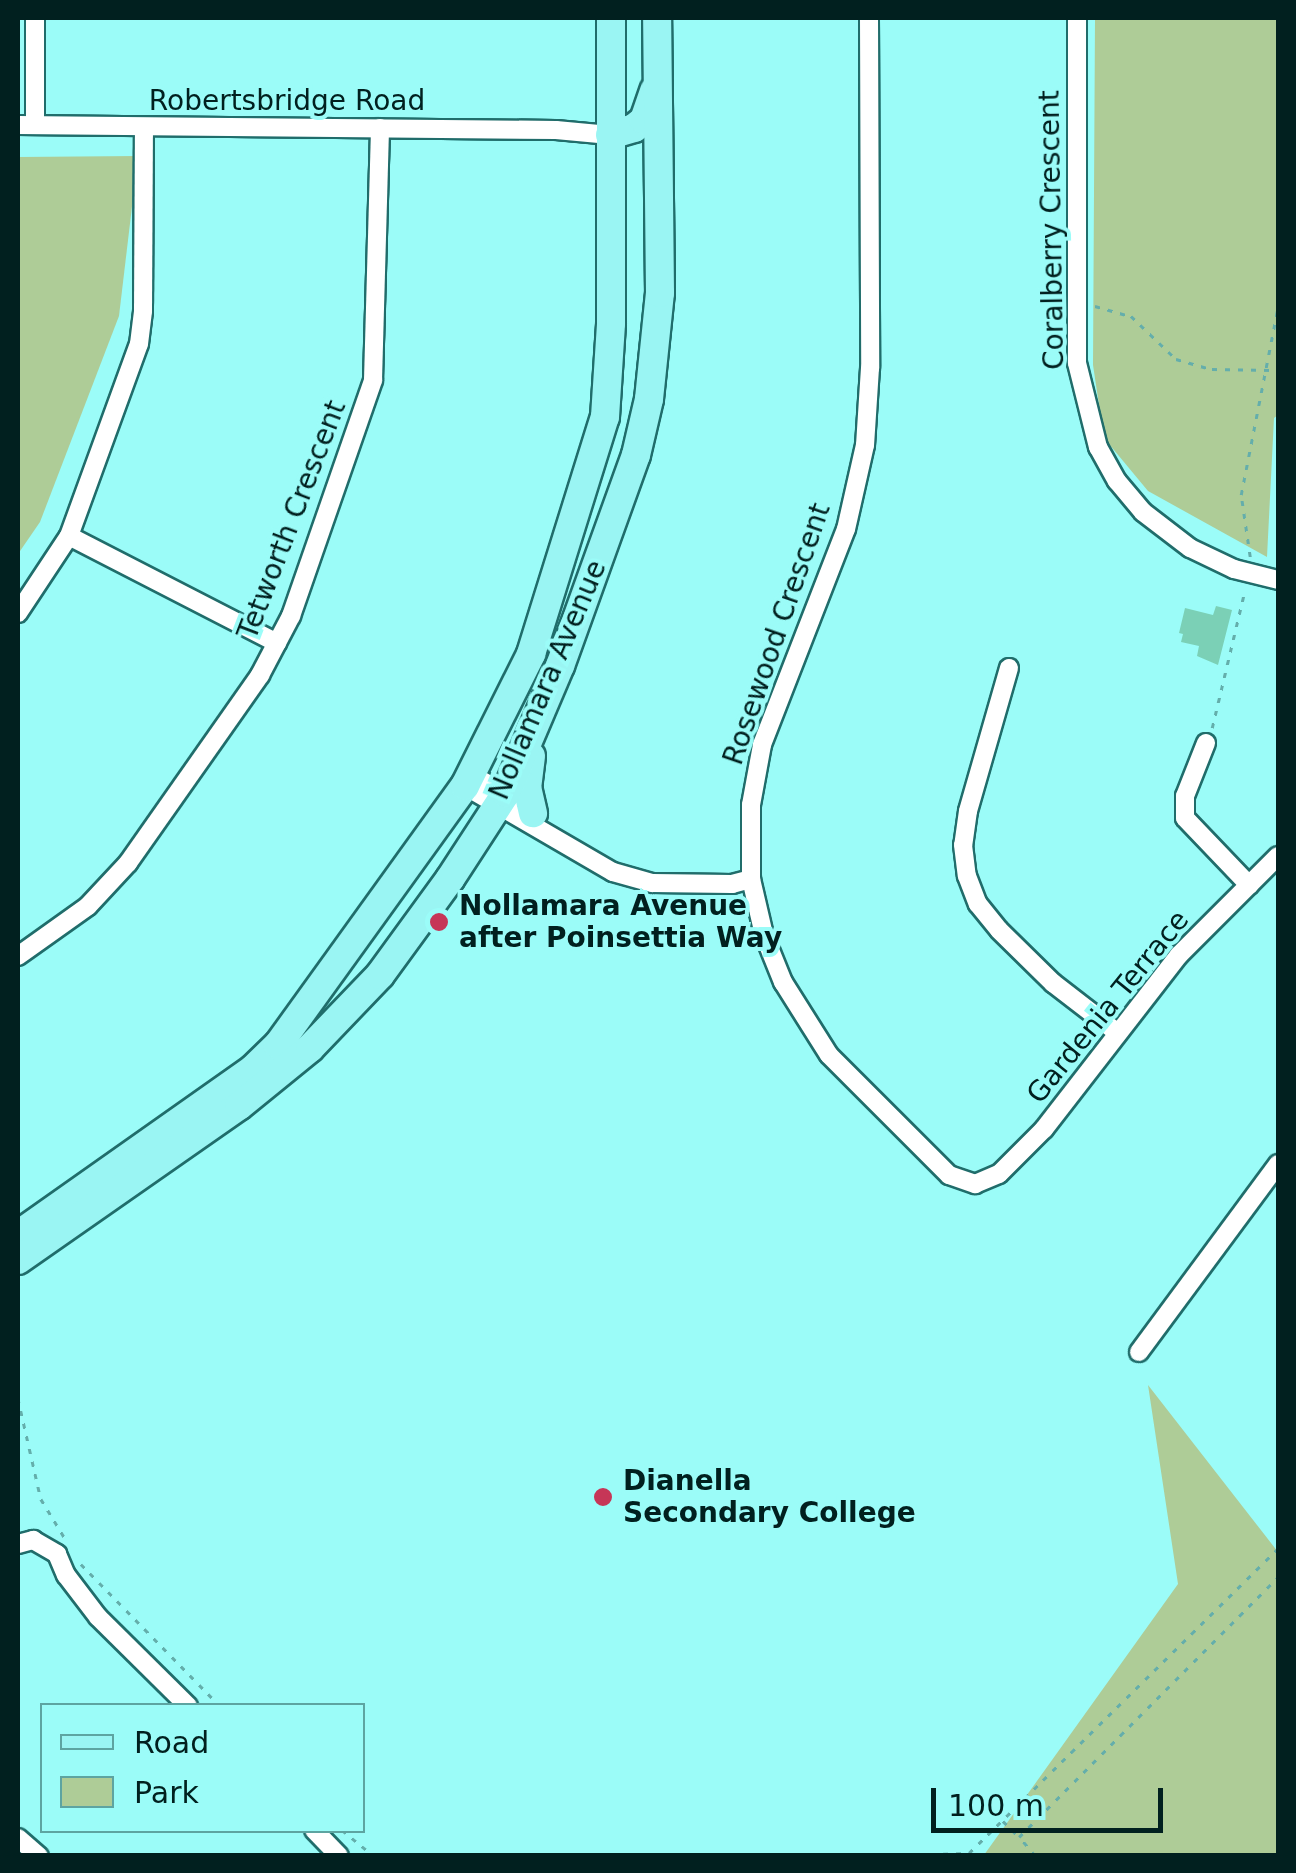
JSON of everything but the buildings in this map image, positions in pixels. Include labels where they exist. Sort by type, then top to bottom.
[{"type":"main road","name":"Nollamara Avenue","points":[[18,1235],[254,1069],[278,1045],[468,780],[531,654],[605,417],[610,323],[610,18]]},
{"type":"main road","name":"Nollamara Avenue","points":[[18,1260],[272,1080],[321,1036],[390,962],[502,798],[535,725],[636,455],[648,399],[660,293],[657,18]]},
{"type":"main road","points":[[610,135],[634,128],[644,120],[657,83]]},
{"type":"main road","points":[[475,841],[504,824],[532,820],[528,787],[535,725]]},
{"type":"main road","points":[[315,996],[335,1006],[390,962]]},
{"type":"street","points":[[26,125],[35,18]]},
{"type":"street","name":"Rosewood Crescent","points":[[870,18],[870,368],[865,445],[846,528],[762,745],[751,805],[750,878],[764,935],[783,982],[829,1055],[949,1174],[975,1184]]},
{"type":"street","name":"Coralberry Crescent","points":[[1077,18],[1077,363],[1098,447],[1117,481],[1143,512],[1190,548],[1234,569],[1278,580]]},
{"type":"street","name":"Robertsbridge Road","points":[[556,130],[588,120],[610,102]]},
{"type":"street","name":"Robertsbridge Road","points":[[26,125],[556,130],[610,135]]},
{"type":"street","points":[[18,613],[69,536],[142,327],[144,128]]},
{"type":"street","name":"Tetworth Crescent","points":[[18,956],[88,906],[119,875],[260,675],[290,616],[372,380],[380,128]]},
{"type":"street","points":[[69,536],[277,643]]},
{"type":"street","points":[[1010,668],[968,811],[963,845],[968,876],[978,904],[999,930],[1052,982],[1118,1034]]},
{"type":"street","points":[[1206,743],[1185,796],[1185,818],[1249,885]]},
{"type":"street","points":[[468,780],[502,798],[613,872],[652,883],[732,884],[750,878]]},
{"type":"street","name":"Gardenia Terrace","points":[[975,1184],[999,1174],[1044,1129],[1179,955],[1278,856]]},
{"type":"street","points":[[1140,1352],[1278,1164]]},
{"type":"street","points":[[25,1542],[57,1554],[73,1585],[98,1617],[185,1703]]},
{"type":"street","points":[[317,1833],[339,1856]]},
{"type":"street","points":[[18,1838],[39,1856]]},
{"type":"path","points":[[1077,306],[1101,306],[1131,316],[1176,359],[1212,369],[1278,370]]},
{"type":"path","points":[[1251,563],[1241,495],[1278,306]]},
{"type":"path","points":[[1206,743],[1217,714],[1246,587]]},
{"type":"path","points":[[18,1398],[41,1498],[69,1546]]},
{"type":"path","points":[[866,1856],[968,1854],[1278,1548]]},
{"type":"path","points":[[79,1561],[217,1703]]},
{"type":"path","points":[[1019,1837],[1278,1577]]},
{"type":"path","points":[[1003,1821],[1035,1856]]},
{"type":"path","points":[[346,1833],[374,1856]]},
{"type":"green space","points":[[1095,18],[1278,18],[1278,415],[1274,418],[1267,557],[1148,491],[1104,438],[1093,365]]},
{"type":"green space","points":[[138,156],[119,316],[40,522],[18,554],[18,157]]},
{"type":"green space","points":[[1148,1385],[1278,1552],[1278,1855],[984,1855],[1178,1584]]},
{"type":"place","name":"Nollamara Avenue after Poinsettia Way","points":[[439,922]]},
{"type":"place","name":"Dianella Secondary College","points":[[603,1497]]}]
